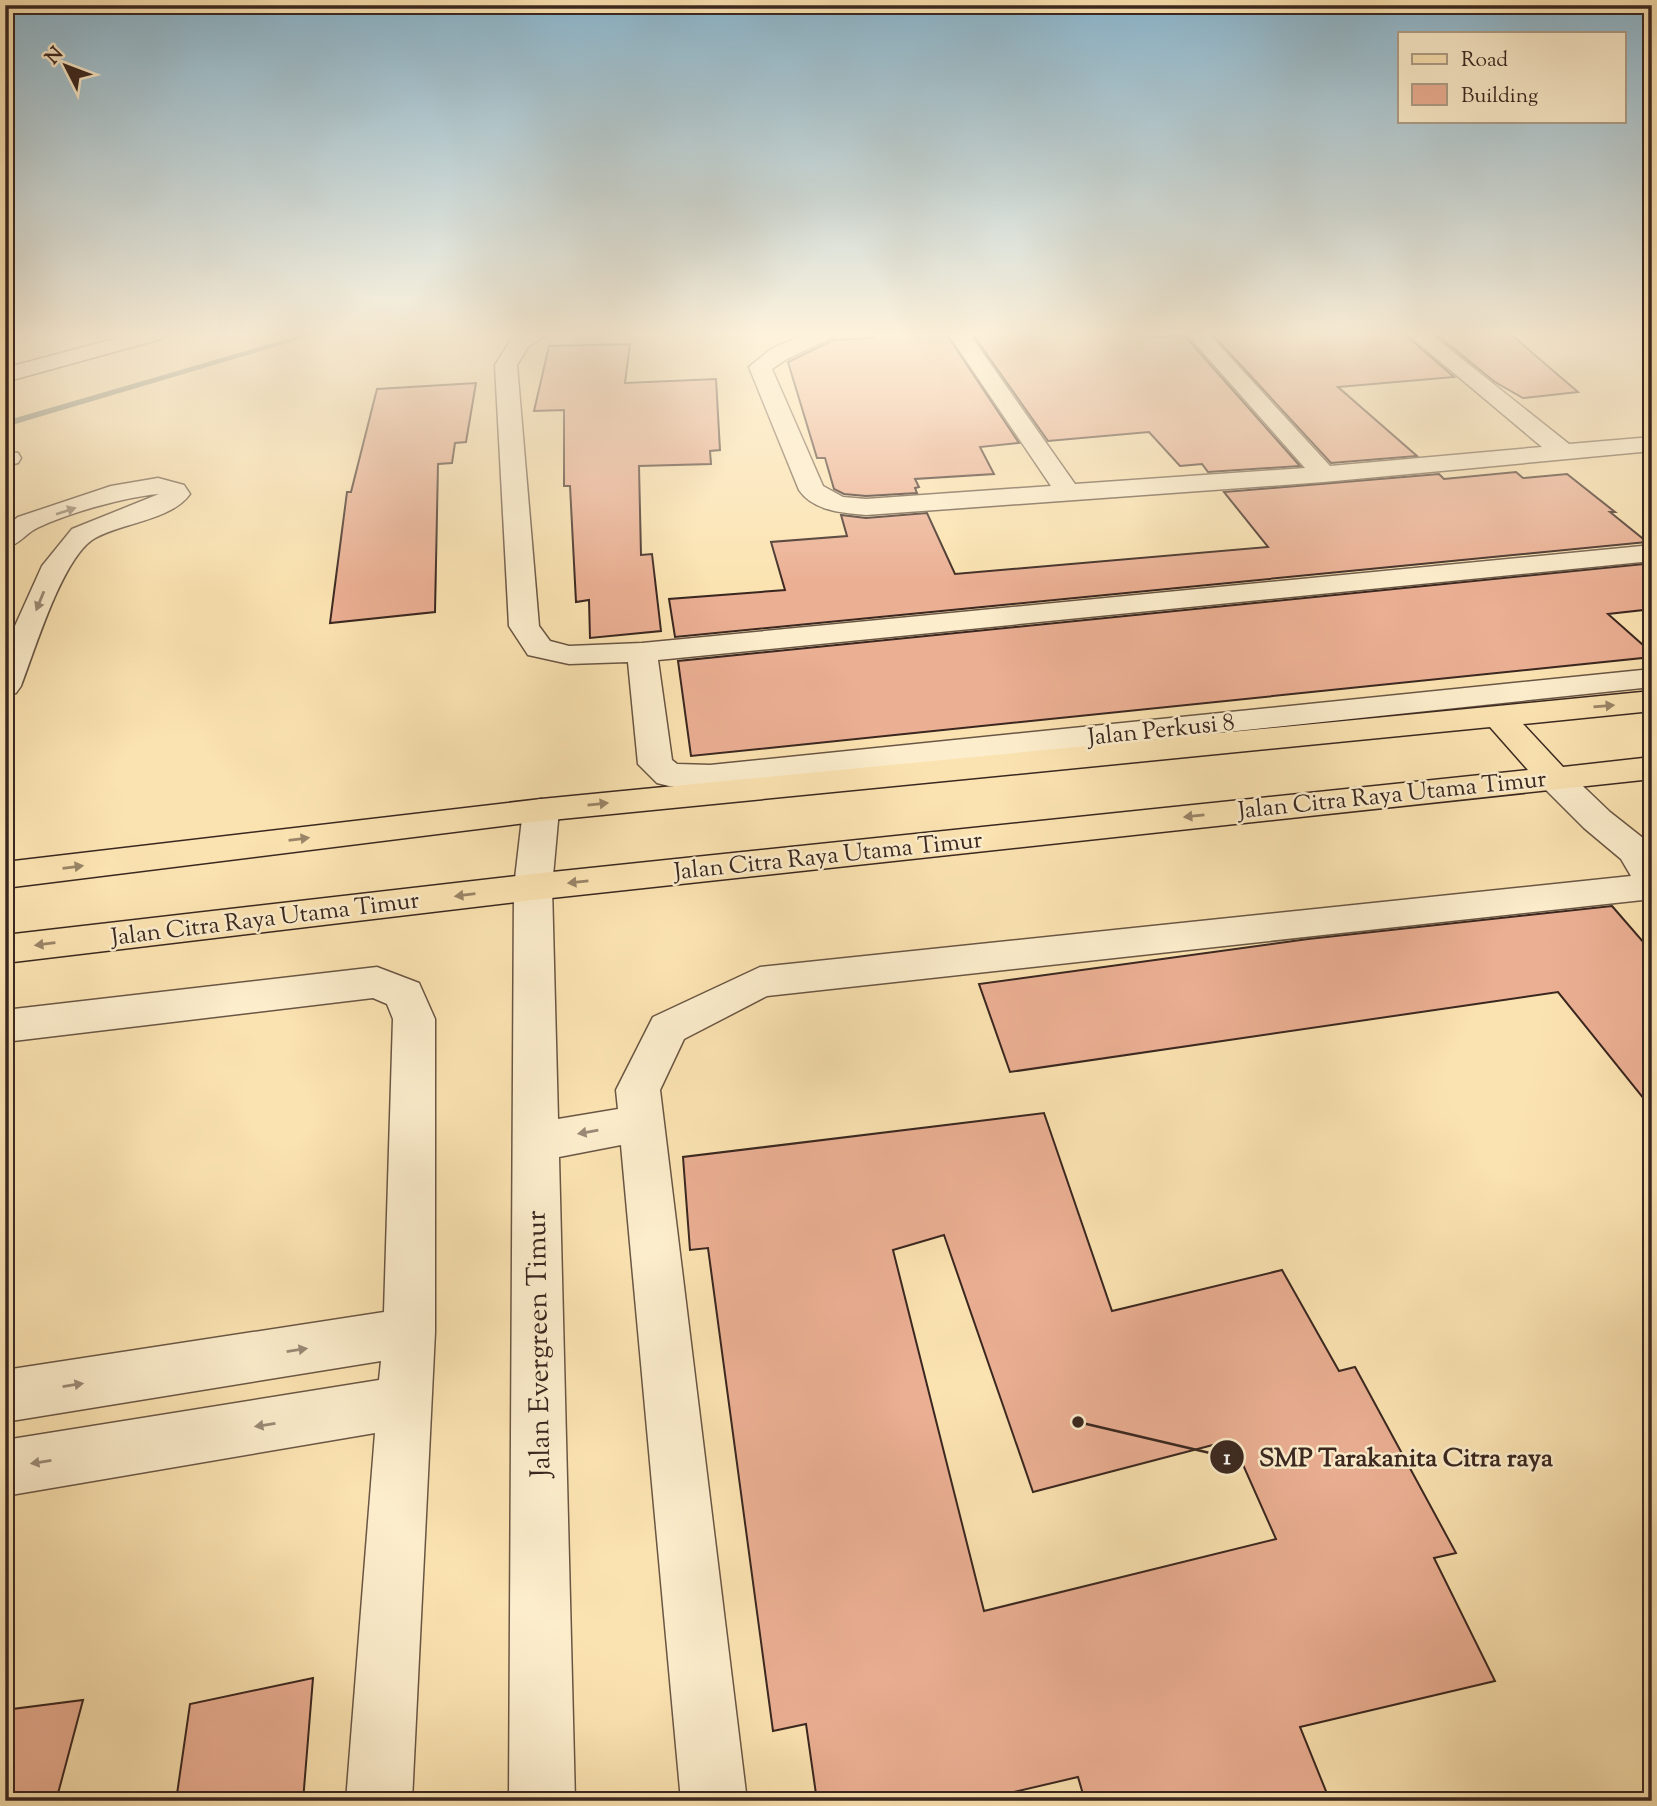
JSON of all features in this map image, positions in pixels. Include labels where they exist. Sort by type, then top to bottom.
[{"type":"main road","points":[[5,875],[541,810],[1652,701]]},
{"type":"main road","points":[[1498,716],[1553,777]]},
{"type":"main road","name":"Jalan Citra Raya Utama Timur","points":[[5,949],[533,887],[1652,768]]},
{"type":"street","points":[[510,416],[524,626],[539,649],[569,655],[642,652],[1652,553]]},
{"type":"street","points":[[781,416],[812,490],[837,504],[866,508],[1324,474],[1652,444]]},
{"type":"street","points":[[1015,416],[1068,492]]},
{"type":"street","points":[[1272,416],[1324,474]]},
{"type":"street","points":[[1520,416],[1564,452]]},
{"type":"street","points":[[5,540],[27,523],[120,491],[158,486],[175,490],[177,494],[158,505],[82,535],[52,572],[5,686]]},
{"type":"street","name":"Jalan Perkusi 8","points":[[642,652],[655,764],[670,775],[710,776],[1652,678]]},
{"type":"street","points":[[713,1801],[638,1090],[668,1028],[760,982],[1650,888],[1650,876],[1635,851],[1597,820],[1553,777]]},
{"type":"street","name":"Jalan Evergreen Timur","points":[[541,810],[533,887],[542,1801]]},
{"type":"street","points":[[5,1026],[377,982],[404,994],[414,1019],[409,1332],[379,1801]]},
{"type":"street","points":[[536,1142],[642,1123]]},
{"type":"street","points":[[5,1396],[409,1332]]},
{"type":"street","points":[[5,1468],[405,1402]]},
{"type":"building","points":[[370,416],[470,416],[466,442],[455,443],[452,463],[438,464],[435,612],[330,623],[347,492],[351,492]]},
{"type":"building","points":[[564,416],[718,416],[720,450],[710,451],[711,464],[639,466],[641,555],[652,554],[661,631],[590,638],[589,600],[576,602],[570,486],[564,486]]},
{"type":"building","points":[[804,416],[1001,416],[1019,443],[980,447],[994,474],[915,479],[919,487],[915,488],[917,493],[866,496],[844,494],[834,489],[825,458],[817,458]]},
{"type":"building","points":[[1031,416],[1256,416],[1300,466],[1208,472],[1202,464],[1180,466],[1149,432],[1048,441]]},
{"type":"building","points":[[1288,416],[1372,416],[1417,456],[1331,463]]},
{"type":"building","points":[[1516,472],[1523,478],[1567,474],[1615,512],[1610,512],[1647,542],[675,637],[669,599],[785,590],[771,542],[847,536],[841,515],[866,518],[927,513],[955,574],[1268,547],[1224,492],[1439,474],[1444,479]]},
{"type":"building","points":[[1644,564],[1652,571],[1652,609],[1608,614],[1652,653],[1652,657],[691,756],[678,661]]},
{"type":"building","points":[[1612,906],[1652,952],[1652,1109],[1558,992],[1010,1072],[979,984],[1308,939]]},
{"type":"building","points":[[1044,1113],[1112,1311],[1282,1270],[1339,1371],[1355,1367],[1456,1553],[1434,1558],[1495,1681],[1300,1727],[1330,1801],[1085,1801],[1078,1777],[975,1801],[817,1801],[806,1724],[773,1731],[708,1248],[690,1250],[683,1157]],"holes":[[[944,1235],[1033,1492],[1232,1440],[1276,1539],[984,1611],[893,1250]]]},
{"type":"building","points":[[313,1678],[303,1801],[176,1801],[190,1704]]},
{"type":"building","points":[[83,1700],[56,1801],[5,1801],[5,1710]]},
{"type":"waterway","points":[[5,424],[32,416]]},
{"type":"place","name":"SMP Tarakanita Citra raya","points":[[1078,1422]]}]
